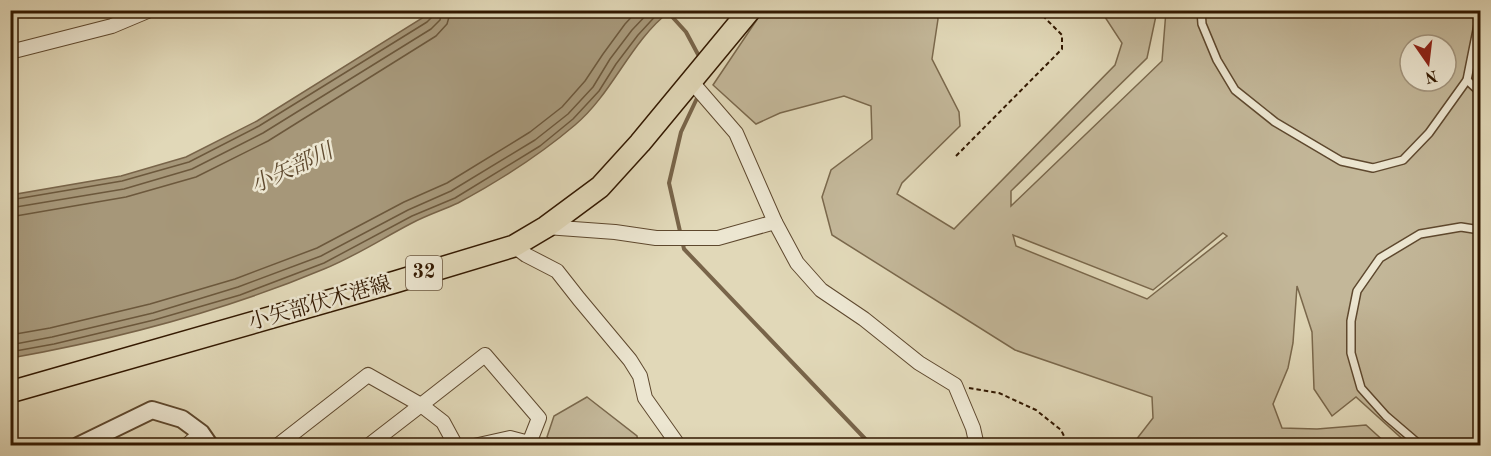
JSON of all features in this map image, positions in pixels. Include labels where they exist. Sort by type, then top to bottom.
[{"type":"main road","name":"小矢部伏木港線","points":[[10,392],[514,246],[600,187],[640,143],[750,10]]},
{"type":"street","points":[[10,52],[112,27],[150,10]]},
{"type":"street","points":[[691,81],[736,133],[775,222],[797,263],[821,290],[864,319],[919,363],[956,385],[978,446]]},
{"type":"street","points":[[546,226],[656,238],[718,238],[775,222]]},
{"type":"street","points":[[514,246],[557,271],[630,360],[640,376],[645,398],[679,446]]},
{"type":"street","points":[[368,446],[485,355],[539,418],[528,444],[510,438],[474,446]]},
{"type":"street","points":[[277,446],[368,375],[421,405],[443,422],[456,446]]},
{"type":"street","points":[[78,446],[152,410],[182,419],[205,439],[186,446]]},
{"type":"lane","points":[[1201,10],[1202,24],[1217,60],[1235,90],[1275,122],[1341,161],[1372,168],[1403,160],[1429,133],[1467,80],[1480,15]]},
{"type":"lane","points":[[1467,80],[1480,92]]},
{"type":"lane","points":[[1421,446],[1386,416],[1361,388],[1351,353],[1351,321],[1357,291],[1380,258],[1420,234],[1461,227],[1480,230]]},
{"type":"path","points":[[956,156],[1062,50],[1062,35],[1037,10]]},
{"type":"path","points":[[956,385],[999,393],[1036,410],[1061,430],[1069,446]]},
{"type":"shaded area","points":[[768,11],[936,11],[938,19],[932,59],[959,112],[960,126],[902,183],[897,194],[954,229],[1115,65],[1122,43],[1101,11],[1157,11],[1147,58],[1011,191],[1011,206],[1162,61],[1166,11],[1480,11],[1480,445],[1409,445],[1356,397],[1332,416],[1314,389],[1312,332],[1297,286],[1293,343],[1288,368],[1273,404],[1282,428],[1317,429],[1366,425],[1388,445],[1132,445],[1153,418],[1152,397],[1015,350],[832,235],[822,197],[831,170],[872,139],[871,106],[844,96],[780,113],[756,124],[713,85],[758,18]],"holes":[[[1223,233],[1227,236],[1147,299],[1016,246],[1013,235],[1153,290]]]},
{"type":"shaded area","points":[[587,397],[637,436],[638,445],[558,445],[547,437],[554,416]]},
{"type":"water","name":"小矢部川","points":[[430,11],[670,11],[644,37],[600,98],[575,125],[518,167],[458,203],[418,220],[335,264],[248,298],[130,333],[11,358],[11,195],[121,176],[186,157],[257,121],[424,17]]},
{"type":"waterway","points":[[666,10],[686,32],[701,60]]},
{"type":"waterway","points":[[699,94],[681,132],[669,183],[684,249],[872,446]]}]
